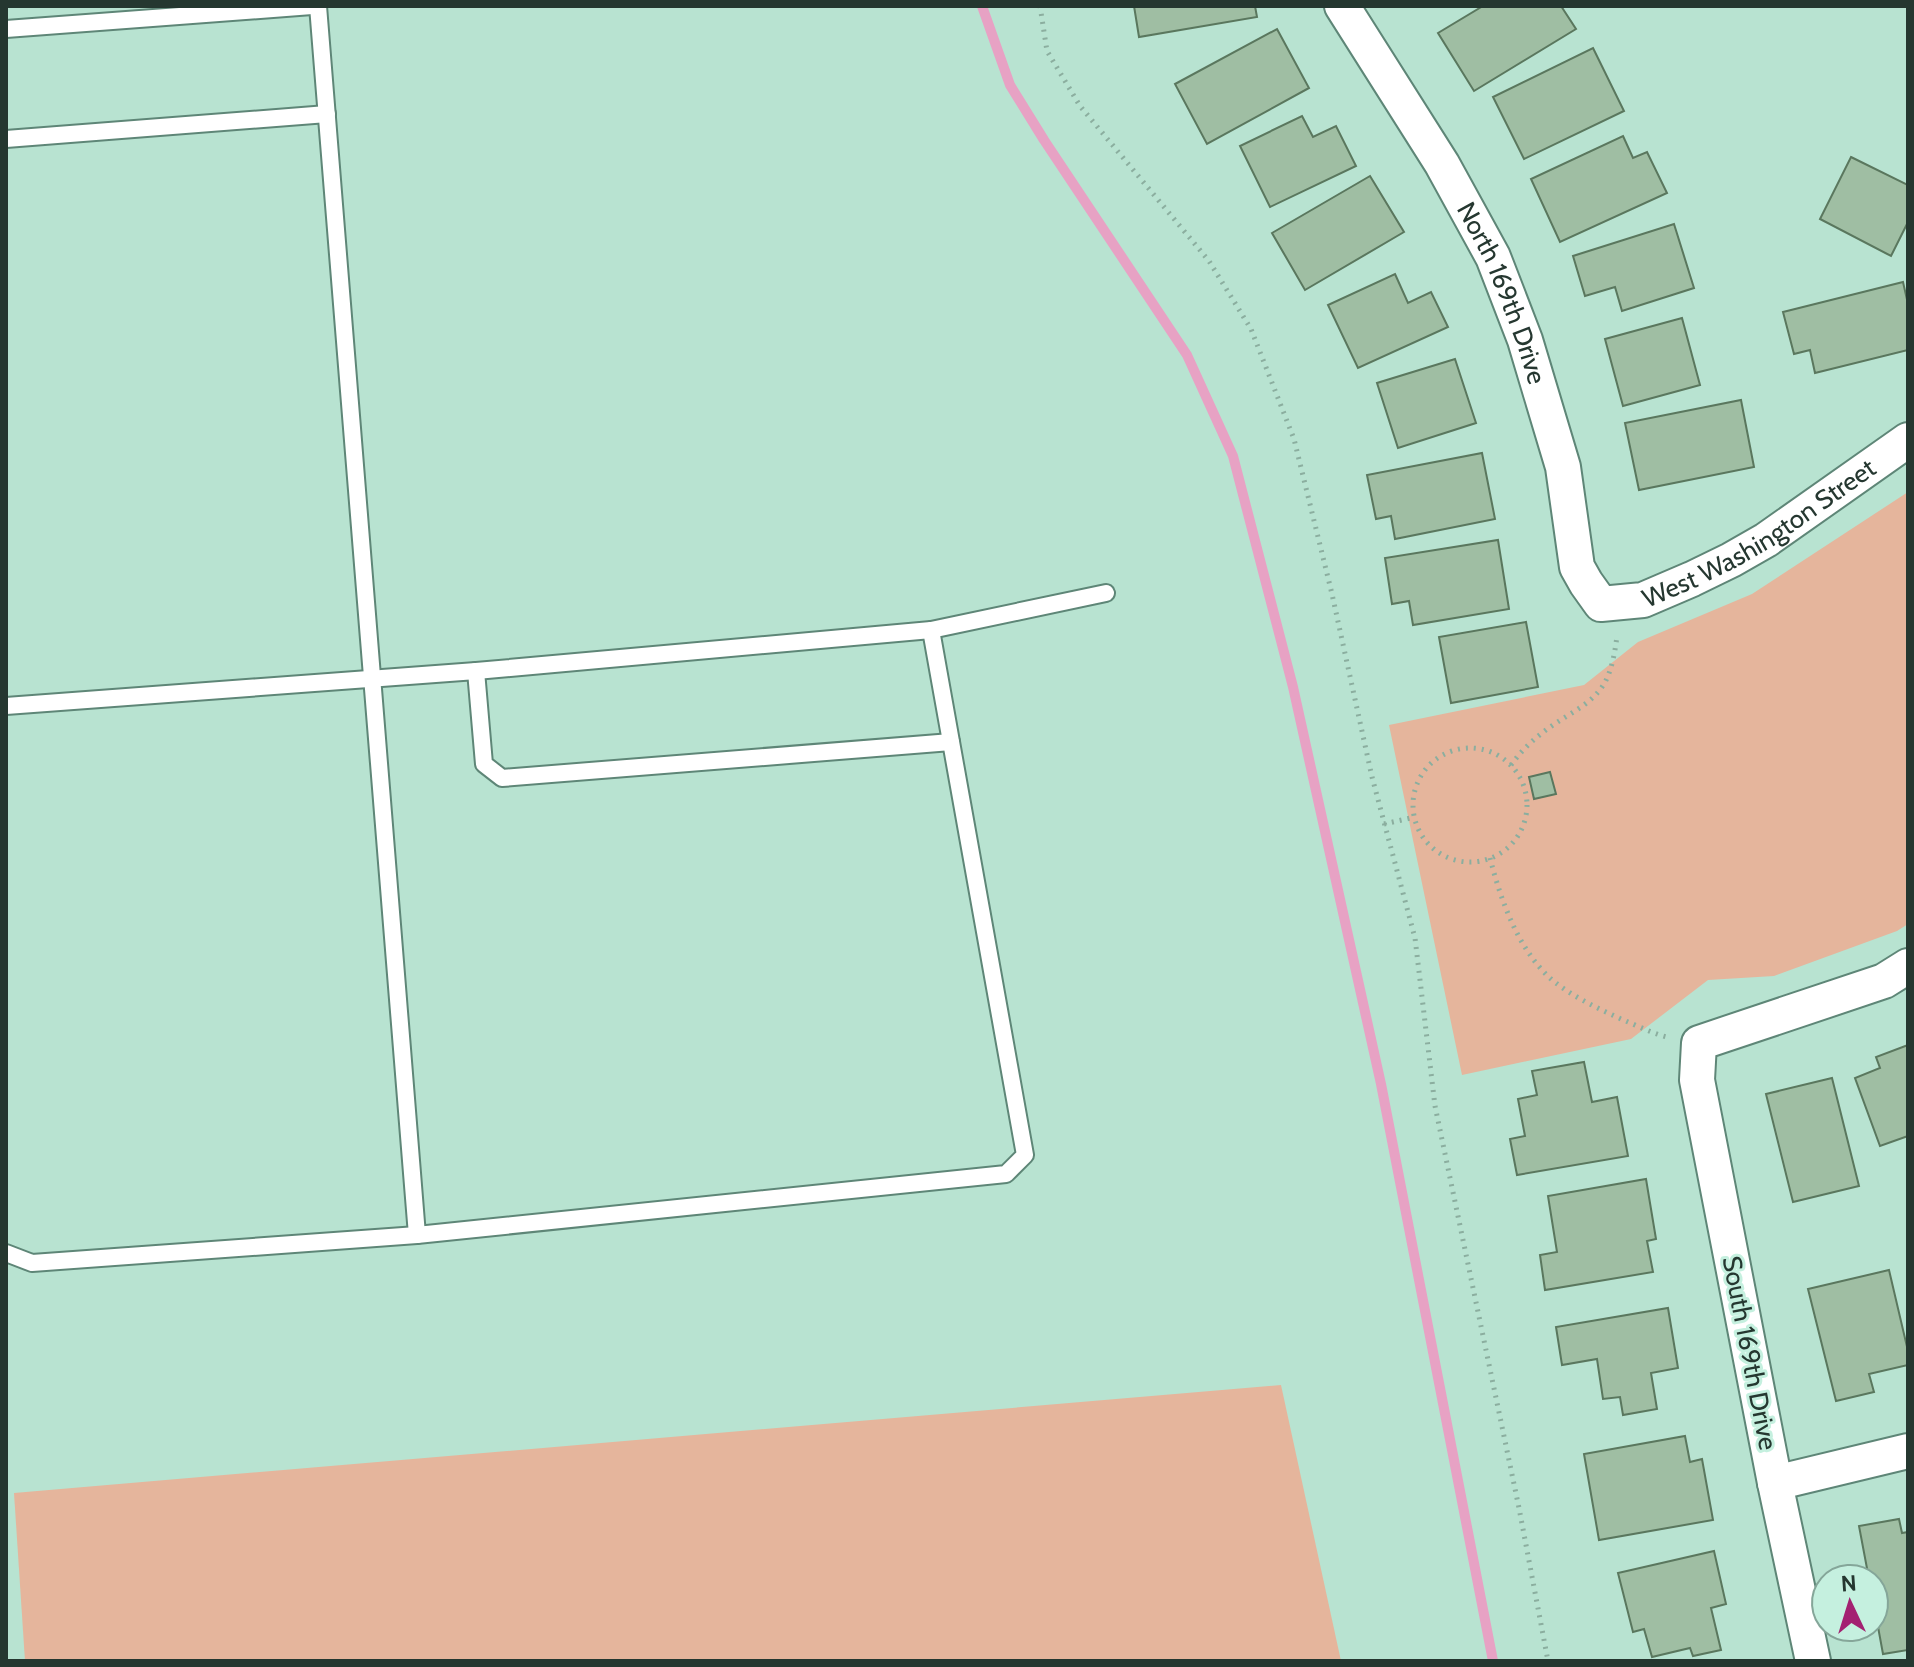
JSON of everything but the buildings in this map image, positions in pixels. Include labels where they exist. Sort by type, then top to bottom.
[{"type":"street","name":"North 169th Drive","points":[[1342,6],[1442,164],[1493,257],[1525,340],[1563,467],[1577,567],[1586,583],[1610,603]]},
{"type":"street","name":"West Washington Street","points":[[1610,603],[1643,600],[1754,547],[1908,440]]},
{"type":"street","points":[[1699,1043],[1884,981],[1908,966]]},
{"type":"street","name":"South 169th Drive","points":[[1699,1043],[1697,1080],[1775,1483],[1813,1661]]},
{"type":"street","points":[[1775,1483],[1908,1451]]},
{"type":"lane","points":[[6,29],[315,6],[327,114],[417,1235]]},
{"type":"lane","points":[[6,139],[327,114]]},
{"type":"lane","points":[[6,706],[373,680],[931,630],[1106,593]]},
{"type":"lane","points":[[6,1253],[32,1263],[417,1235],[1006,1174],[1025,1155],[931,630]]},
{"type":"lane","points":[[476,671],[484,764],[502,778],[951,742]]},
{"type":"path","points":[[1040,6],[1047,51],[1080,106],[1209,261],[1251,329],[1294,439],[1372,777],[1415,938],[1435,1106],[1548,1661]]},
{"type":"path","points":[[1511,765],[1535,738],[1576,711],[1603,686],[1615,649],[1610,603]]},
{"type":"path","points":[[1468,748],[1486,750],[1511,765],[1524,785],[1528,803],[1526,820],[1518,837],[1506,850],[1472,862],[1454,860],[1438,852],[1425,840],[1416,825],[1413,807],[1415,789],[1422,773],[1434,760],[1450,751],[1468,748]]},
{"type":"path","points":[[1384,824],[1415,817]]},
{"type":"path","points":[[1490,858],[1507,914],[1528,952],[1550,978],[1575,996],[1658,1035],[1699,1043]]},
{"type":"shaded area","points":[[1908,492],[1908,924],[1897,931],[1774,976],[1708,980],[1631,1039],[1462,1075],[1389,725],[1584,685],[1638,642],[1752,594]]},
{"type":"shaded area","points":[[1281,1385],[1341,1661],[25,1661],[14,1493]]},
{"type":"waterway","points":[[982,6],[1010,85],[1187,355],[1233,456],[1293,687],[1381,1084],[1493,1661]]}]
